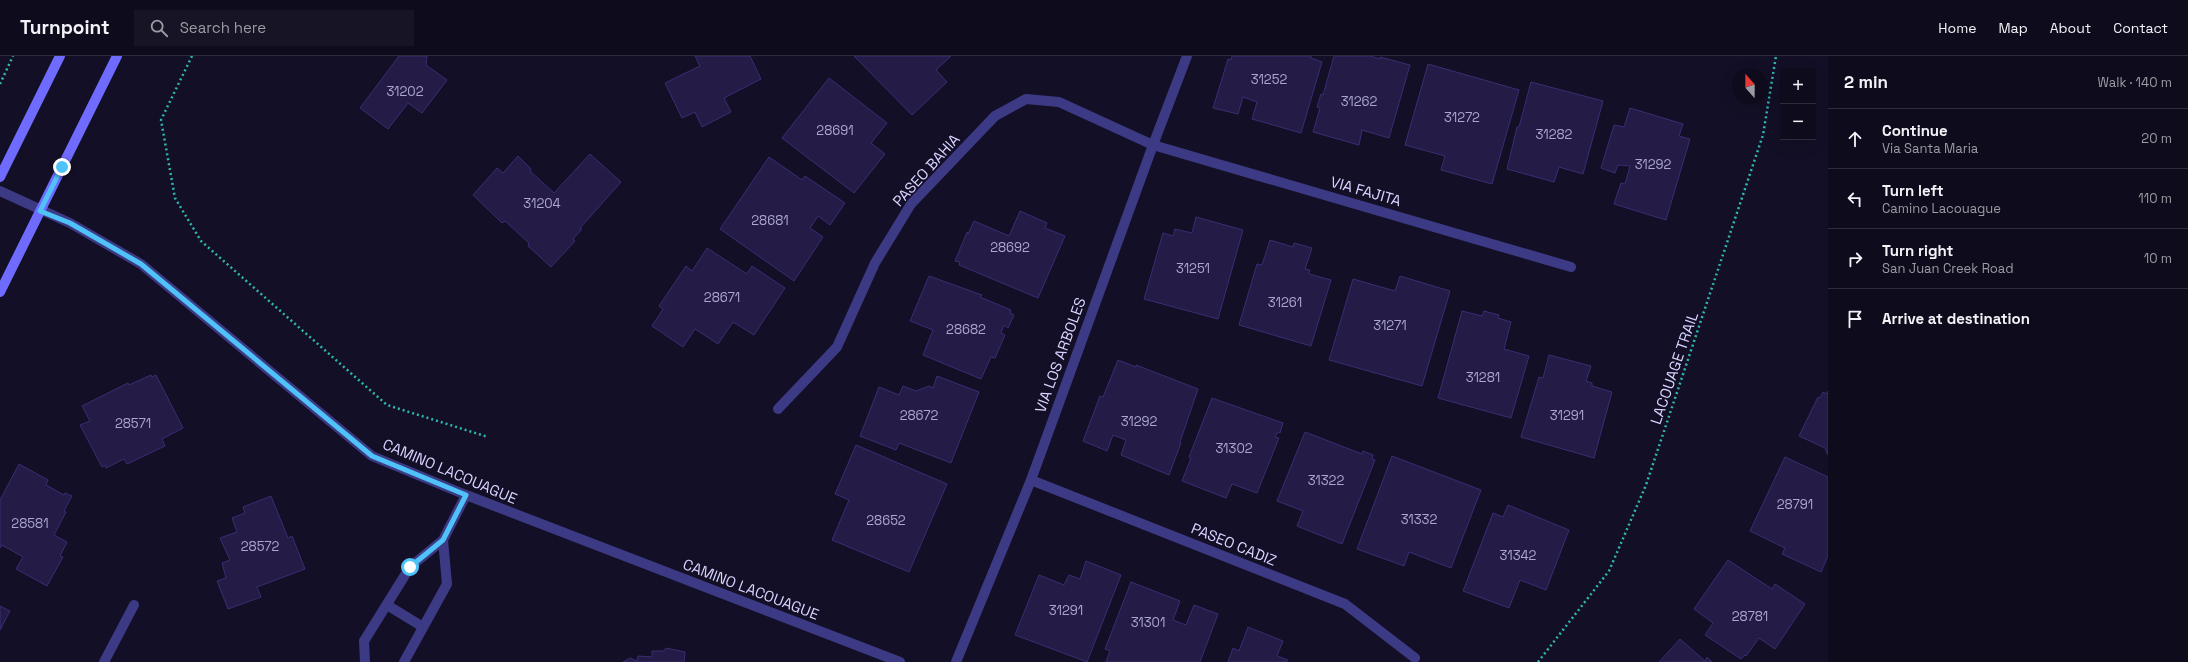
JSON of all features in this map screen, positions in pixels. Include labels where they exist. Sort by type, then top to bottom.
[{"type":"street","points":[[0,177],[60,56]]},
{"type":"street","points":[[0,292],[117,56]]},
{"type":"street","name":"VIA LOS ARBOLES","points":[[956,662],[1031,480],[1152,145],[1187,56]]},
{"type":"street","name":"PASEO BAHIA","points":[[778,409],[837,347],[875,263],[911,204],[995,116],[1026,99],[1059,102],[1152,145]]},
{"type":"street","name":"VIA FAJITA","points":[[1152,145],[1571,267]]},
{"type":"street","name":"CAMINO LACOUAGUE","points":[[0,191],[40,211],[70,223],[141,264],[372,456],[466,495],[900,662]]},
{"type":"street","name":"PASEO CADIZ","points":[[1031,480],[1345,604],[1415,658]]},
{"type":"street","points":[[365,662],[364,641],[410,567],[443,540],[466,495]]},
{"type":"street","points":[[404,662],[447,584],[443,540]]},
{"type":"street","points":[[104,662],[134,605]]},
{"type":"street","points":[[387,605],[423,627]]},
{"type":"path","points":[[0,84],[13,56]]},
{"type":"path","points":[[192,56],[161,120],[175,198],[201,241],[387,405],[488,437]]},
{"type":"path","name":"LACOUAGE TRAIL","points":[[1538,662],[1609,571],[1646,485],[1763,135],[1776,56]]},
{"type":"building","points":[[399,56],[427,56],[426,65],[447,80],[422,113],[408,103],[388,129],[360,108]]},
{"type":"building","points":[[695,56],[750,56],[761,79],[724,98],[731,112],[702,127],[695,112],[682,118],[665,83],[700,66]]},
{"type":"building","points":[[854,56],[951,56],[936,70],[947,82],[912,115]]},
{"type":"building","points":[[1232,56],[1311,56],[1311,58],[1322,62],[1301,133],[1252,119],[1257,102],[1243,97],[1238,114],[1213,108],[1228,59],[1231,60]]},
{"type":"building","points":[[1334,56],[1370,56],[1380,59],[1380,57],[1410,65],[1389,138],[1362,130],[1359,145],[1313,132],[1320,108],[1317,107],[1321,94],[1323,95]]},
{"type":"building","points":[[1428,64],[1519,90],[1492,184],[1441,170],[1445,156],[1405,145]]},
{"type":"building","points":[[829,78],[887,123],[871,143],[885,154],[854,193],[782,138]]},
{"type":"building","points":[[1531,82],[1603,101],[1583,174],[1559,167],[1554,182],[1507,169],[1517,127],[1519,127]]},
{"type":"building","points":[[1630,108],[1683,124],[1679,136],[1690,139],[1666,220],[1614,204],[1621,183],[1625,184],[1630,166],[1618,165],[1615,173],[1601,168],[1614,125],[1624,127]]},
{"type":"building","points":[[590,154],[621,182],[580,228],[582,229],[573,239],[575,241],[551,267],[528,246],[529,243],[505,221],[502,223],[473,195],[497,168],[503,173],[518,156],[531,169],[530,171],[554,193]]},
{"type":"building","points":[[769,157],[802,180],[805,176],[845,203],[830,225],[818,216],[810,228],[823,237],[794,281],[720,229]]},
{"type":"building","points":[[1020,211],[1047,223],[1045,228],[1065,236],[1038,298],[959,265],[960,262],[955,261],[967,232],[968,234],[974,221],[1009,236]]},
{"type":"building","points":[[1196,217],[1243,230],[1218,319],[1144,299],[1163,233],[1173,236],[1175,229],[1192,233]]},
{"type":"building","points":[[1270,240],[1293,247],[1294,243],[1312,248],[1305,269],[1310,270],[1309,274],[1331,280],[1311,346],[1239,325],[1257,264],[1262,265]]},
{"type":"building","points":[[707,248],[747,274],[752,266],[785,288],[754,335],[733,322],[718,344],[695,329],[683,347],[652,326],[663,309],[659,306],[686,266],[692,271]]},
{"type":"building","points":[[929,276],[982,295],[980,297],[1011,310],[1010,313],[1014,315],[1008,328],[1004,325],[1001,333],[1005,335],[995,358],[991,357],[981,379],[923,355],[933,330],[910,321]]},
{"type":"building","points":[[1400,276],[1450,291],[1422,386],[1329,360],[1353,279],[1395,291]]},
{"type":"building","points":[[1462,311],[1482,316],[1484,311],[1499,315],[1498,318],[1511,322],[1504,349],[1529,356],[1511,418],[1438,398]]},
{"type":"building","points":[[1549,355],[1591,366],[1586,381],[1592,383],[1592,386],[1612,392],[1594,458],[1521,437],[1539,377],[1543,378]]},
{"type":"building","points":[[1118,360],[1136,367],[1136,365],[1198,389],[1169,475],[1121,455],[1126,440],[1113,435],[1107,451],[1083,441],[1100,396],[1103,397]]},
{"type":"building","points":[[151,375],[152,377],[156,375],[183,428],[162,439],[165,446],[127,464],[124,459],[106,468],[105,465],[102,467],[80,425],[90,421],[82,406],[128,383],[129,385]]},
{"type":"building","points":[[937,376],[979,392],[951,463],[899,443],[896,450],[860,436],[879,387],[899,395],[903,386],[916,391],[929,386],[933,388]]},
{"type":"building","points":[[1828,391],[1828,455],[1825,448],[1799,436],[1818,397],[1820,398],[1823,392],[1827,394]]},
{"type":"building","points":[[1212,398],[1283,423],[1280,433],[1278,432],[1275,437],[1279,438],[1257,493],[1232,484],[1226,498],[1182,481],[1191,458],[1189,457]]},
{"type":"building","points":[[1305,432],[1362,454],[1363,451],[1373,455],[1372,459],[1375,460],[1342,544],[1297,526],[1303,511],[1277,501]]},
{"type":"building","points":[[856,445],[947,484],[909,572],[832,540],[849,500],[835,494]]},
{"type":"building","points":[[1392,456],[1481,490],[1451,568],[1409,552],[1404,566],[1357,549]]},
{"type":"building","points":[[1785,457],[1828,477],[1828,556],[1821,572],[1782,554],[1785,548],[1750,531]]},
{"type":"building","points":[[19,464],[48,480],[46,485],[64,495],[65,493],[72,496],[64,511],[66,512],[54,535],[67,542],[60,556],[63,557],[47,586],[16,569],[23,557],[2,545],[0,548],[0,500]]},
{"type":"building","points":[[271,496],[288,538],[292,536],[305,569],[257,587],[261,597],[228,609],[217,581],[226,578],[222,563],[230,560],[220,538],[237,532],[232,518],[245,513],[243,507]]},
{"type":"building","points":[[1508,505],[1569,530],[1546,590],[1520,580],[1509,608],[1463,591],[1493,513],[1503,517]]},
{"type":"building","points":[[1728,560],[1772,589],[1775,584],[1805,604],[1775,649],[1759,638],[1746,656],[1745,655],[1741,659],[1705,635],[1713,623],[1694,609]]},
{"type":"building","points":[[1086,561],[1121,575],[1087,662],[1015,635],[1039,575],[1064,585],[1069,575],[1080,579]]},
{"type":"building","points":[[1131,582],[1180,601],[1173,620],[1186,625],[1194,605],[1218,614],[1200,662],[1106,662],[1110,651],[1105,649]]},
{"type":"building","points":[[0,606],[10,611],[0,630]]},
{"type":"building","points":[[1248,627],[1283,641],[1277,656],[1288,660],[1287,662],[1228,662],[1233,648],[1239,651]]},
{"type":"building","points":[[1680,639],[1705,661],[1707,657],[1712,662],[1659,662]]},
{"type":"building","points":[[666,648],[685,652],[684,662],[623,662],[630,658],[637,661],[638,656],[652,657],[652,651],[664,651]]},
{"type":"route","points":[[62,167],[40,211],[70,223],[141,264],[372,456],[466,495],[443,540],[410,567]]}]
